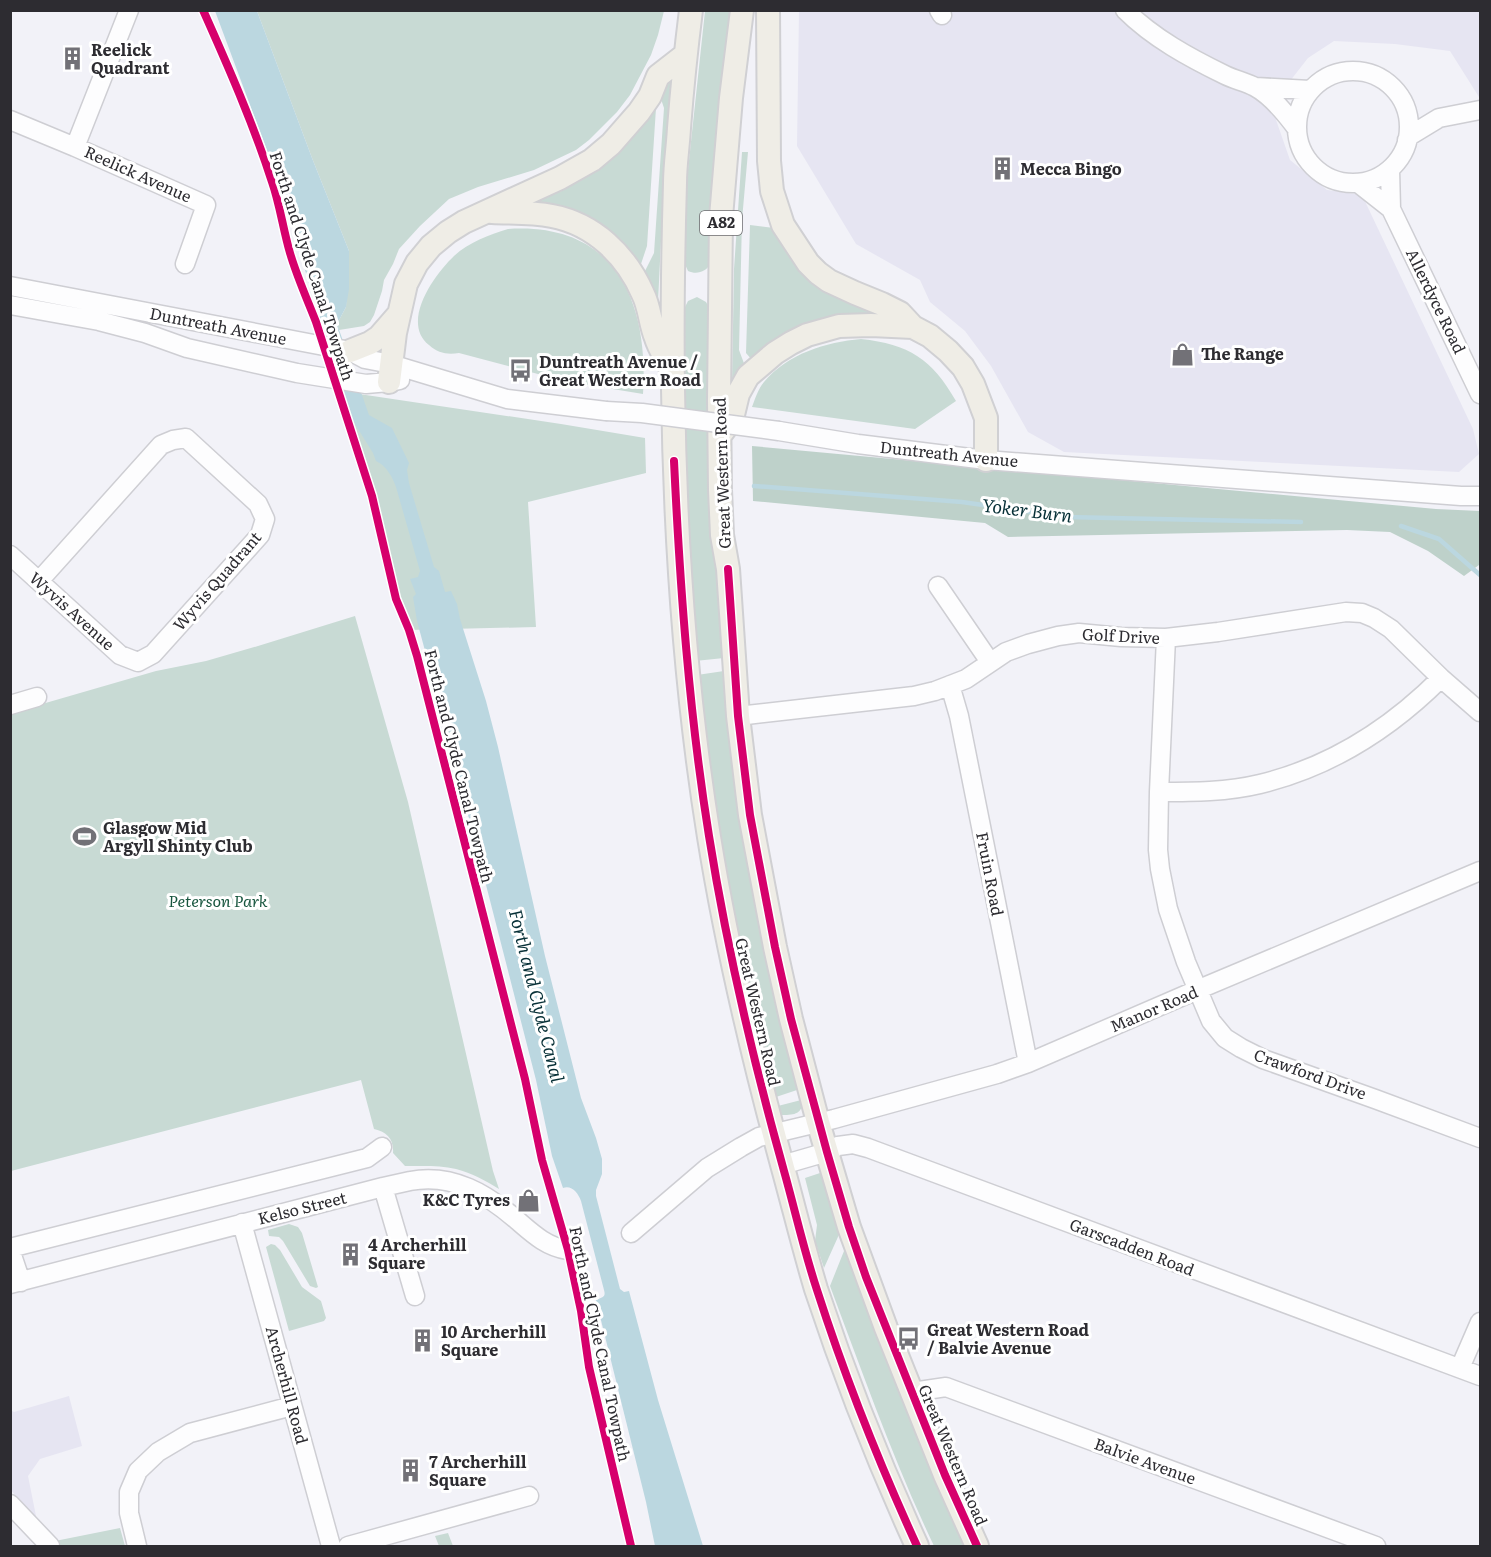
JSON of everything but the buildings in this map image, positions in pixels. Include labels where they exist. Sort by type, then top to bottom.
[{"type":"main road","name":"Great Western Road","points":[[691,10],[675,180],[674,461],[681,600],[709,836],[747,1031],[816,1288],[885,1474],[917,1546]]},
{"type":"main road","name":"Great Western Road","points":[[742,10],[731,98],[721,217],[719,436],[722,535],[728,569],[738,716],[750,815],[791,1019],[849,1227],[866,1277],[945,1475],[977,1546]]},
{"type":"main road","points":[[768,10],[772,192],[783,225],[808,263],[818,273],[829,281],[900,313],[913,327],[930,336],[948,351],[963,367],[973,384],[986,418],[986,460]]},
{"type":"main road","points":[[382,377],[406,284],[424,255],[448,232],[464,222],[560,178],[592,160],[611,144],[639,112],[650,96],[658,76],[685,55]]},
{"type":"main road","points":[[484,212],[551,215],[568,219],[604,241],[620,256],[634,275],[644,296],[656,338],[673,372]]},
{"type":"main road","points":[[358,355],[379,337],[399,313]]},
{"type":"main road","points":[[719,436],[732,419],[738,394],[748,376],[790,343],[807,335],[839,326],[913,327]]},
{"type":"street","points":[[75,147],[129,10]]},
{"type":"street","name":"Allerdyce Road","points":[[1125,10],[1144,27],[1184,54],[1227,76],[1256,87],[1310,90]]},
{"type":"street","points":[[1297,129],[1301,105],[1310,90],[1328,76],[1350,71],[1372,74],[1392,87],[1404,104],[1409,121],[1407,140],[1401,156],[1390,169],[1378,177],[1358,183]]},
{"type":"street","name":"Allerdyce Road","points":[[1256,87],[1286,114],[1297,129],[1304,155],[1316,169],[1339,182],[1358,183],[1391,209]]},
{"type":"street","points":[[1399,96],[1439,118]]},
{"type":"street","points":[[1407,140],[1411,135],[1439,118],[1480,110]]},
{"type":"street","name":"Reelick Avenue","points":[[10,120],[207,205],[185,264]]},
{"type":"street","name":"Allerdyce Road","points":[[1390,169],[1391,209],[1480,394]]},
{"type":"street","name":"Duntreath Avenue","points":[[10,286],[296,340],[358,355],[382,377]]},
{"type":"street","name":"Duntreath Avenue","points":[[10,305],[99,321],[145,333],[187,348],[297,373],[382,377],[423,375],[507,399],[663,416],[986,460],[1480,496]]},
{"type":"street","name":"Wyvis Quadrant","points":[[39,581],[161,445],[186,438],[258,504],[265,519],[261,536],[153,654],[138,662]]},
{"type":"street","points":[[1461,496],[1480,484]]},
{"type":"street","name":"Wyvis Avenue","points":[[10,555],[120,655],[138,662]]},
{"type":"street","points":[[938,586],[990,662]]},
{"type":"street","name":"Golf Drive","points":[[738,716],[914,696],[966,678],[1006,652],[1058,636],[1079,633],[1166,639],[1346,612],[1374,618],[1391,629],[1480,712]]},
{"type":"street","name":"Crawford Drive","points":[[1166,639],[1158,850],[1168,909],[1197,990],[1211,1021],[1225,1038],[1263,1059],[1480,1138]]},
{"type":"street","points":[[1159,792],[1201,792],[1260,784],[1318,764],[1368,738],[1396,719],[1441,678]]},
{"type":"street","name":"Fruin Road","points":[[950,685],[959,716],[1028,1064]]},
{"type":"street","points":[[10,705],[37,697]]},
{"type":"street","name":"Manor Road","points":[[631,1233],[707,1168],[759,1137],[1028,1064],[1197,990],[1480,872]]},
{"type":"street","name":"Garscadden Road","points":[[782,1165],[827,1152],[838,1146],[853,1144],[868,1148],[1480,1376]]},
{"type":"street","name":"Kelso Street","points":[[382,1147],[367,1158],[10,1248],[16,1283],[383,1187],[424,1180],[470,1187],[499,1206],[543,1242],[558,1249],[568,1250]]},
{"type":"street","points":[[383,1187],[415,1296]]},
{"type":"street","name":"Archerhill Road","points":[[242,1223],[331,1546]]},
{"type":"street","points":[[1460,1368],[1480,1322]]},
{"type":"street","name":"Balvie Avenue","points":[[912,1392],[946,1387],[1376,1546]]},
{"type":"street","points":[[137,1546],[129,1513],[129,1492],[138,1471],[158,1452],[190,1433],[292,1406]]},
{"type":"street","points":[[348,1546],[529,1496]]},
{"type":"street","points":[[10,1504],[50,1546]]},
{"type":"shaded area","points":[[799,11],[1480,11],[1479,97],[1450,51],[1395,44],[1334,41],[1308,58],[1290,81],[1275,117],[1290,160],[1327,190],[1362,195],[1473,429],[1479,454],[1459,472],[1064,452],[1028,432],[991,366],[965,331],[930,302],[920,280],[856,244],[797,146]]},
{"type":"shaded area","points":[[752,446],[1436,509],[1480,511],[1480,566],[1464,576],[1428,551],[1390,532],[1347,530],[1008,537],[985,523],[753,501]]},
{"type":"shaded area","points":[[69,1396],[82,1446],[40,1459],[28,1476],[37,1521],[11,1490],[10,1410],[14,1412]]},
{"type":"green space","points":[[257,11],[664,11],[651,55],[630,95],[617,112],[589,140],[576,150],[534,170],[478,187],[449,199],[399,249],[384,280],[370,322],[364,326],[339,330],[337,324],[346,307],[349,251]]},
{"type":"green space","points":[[705,11],[734,11],[711,263],[704,271],[695,273],[688,271],[684,262],[687,179]]},
{"type":"green space","points":[[675,63],[665,160],[658,302],[645,271],[654,253],[664,108],[659,93]]},
{"type":"green space","points":[[653,104],[656,108],[647,246],[641,264],[615,236],[596,221],[557,205],[528,201]]},
{"type":"green space","points":[[742,152],[748,152],[742,220],[739,350],[745,366],[732,383],[734,269]]},
{"type":"green space","points":[[750,225],[774,228],[797,265],[893,318],[752,360],[746,353]]},
{"type":"green space","points":[[508,229],[545,230],[575,239],[599,254],[618,274],[631,299],[639,328],[643,360],[643,394],[564,381],[459,353],[443,353],[429,345],[421,335],[418,324],[419,311],[438,274],[460,251],[487,236]]},
{"type":"green space","points":[[697,297],[706,302],[711,311],[724,658],[695,661],[685,530],[683,311],[688,301]]},
{"type":"green space","points":[[861,339],[893,345],[918,356],[938,374],[956,401],[915,429],[752,407],[762,385],[773,372],[784,364],[808,351],[834,343]]},
{"type":"green space","points":[[339,391],[645,438],[646,473],[528,502],[536,627],[409,630],[396,599],[372,496]]},
{"type":"green space","name":"Peterson Park","points":[[355,616],[408,802],[499,1189],[484,1180],[456,1169],[437,1166],[405,1166],[393,1153],[389,1137],[374,1129],[361,1080],[11,1171],[11,713],[156,671],[206,661]]},
{"type":"green space","points":[[724,671],[803,1088],[773,1098],[743,972],[718,836],[697,675]]},
{"type":"green space","points":[[805,1099],[800,1111],[794,1114],[782,1115],[774,1107]]},
{"type":"green space","points":[[823,1172],[842,1228],[824,1268],[815,1241],[817,1225],[805,1178]]},
{"type":"green space","points":[[289,1224],[298,1227],[302,1233],[318,1287],[316,1288],[310,1286],[283,1241],[279,1237],[269,1236],[268,1230]]},
{"type":"green space","points":[[271,1244],[280,1250],[302,1287],[321,1301],[326,1318],[324,1321],[289,1331],[266,1247]]},
{"type":"green space","points":[[846,1246],[910,1421],[964,1546],[934,1546],[879,1418],[830,1286]]},
{"type":"green space","points":[[120,1528],[125,1546],[54,1546],[50,1542]]},
{"type":"green space","points":[[448,1533],[453,1546],[439,1546],[435,1536]]},
{"type":"water","name":"Forth and Clyde Canal","points":[[215,11],[257,11],[349,251],[349,289],[346,307],[337,324],[369,415],[392,428],[409,463],[407,470],[409,483],[434,567],[439,571],[445,592],[451,591],[457,604],[498,747],[545,956],[581,1098],[602,1159],[602,1174],[596,1196],[620,1289],[624,1292],[629,1291],[658,1400],[703,1546],[655,1546],[596,1300],[605,1294],[604,1290],[581,1201],[574,1190],[563,1188],[552,1156],[536,1080],[417,621],[413,597],[416,594],[410,579],[418,577],[420,571],[396,487],[386,469],[376,461],[350,416],[305,270],[294,223]]},
{"type":"waterway","name":"Yoker Burn","points":[[754,486],[962,502],[1066,517],[1301,522]]},
{"type":"waterway","name":"Yoker Burn","points":[[1401,526],[1439,539],[1480,575]]},
{"type":"cycle path","name":"Forth and Clyde Canal Towpath","points":[[203,10],[231,73],[265,160],[293,262],[316,322],[372,496],[396,599],[417,656],[525,1079],[542,1160],[568,1250],[581,1311],[589,1367],[631,1546]]},
{"type":"cycle path","points":[[674,461],[682,602],[702,789],[724,920],[751,1046],[817,1290],[863,1420],[917,1546]]},
{"type":"cycle path","points":[[728,569],[738,716],[750,815],[791,1019],[827,1152],[866,1277],[945,1475],[977,1546]]},
{"type":"place","name":"Reelick Quadrant","points":[[73,59]]},
{"type":"place","name":"Mecca Bingo","points":[[1002,169]]},
{"type":"place","name":"The Range","points":[[1183,354]]},
{"type":"place","name":"Duntreath Avenue / Great Western Road","points":[[521,371]]},
{"type":"place","name":"Glasgow Mid Argyll Shinty Club","points":[[85,837]]},
{"type":"place","name":"K&C Tyres","points":[[528,1200]]},
{"type":"place","name":"4 Archerhill Square","points":[[350,1254]]},
{"type":"place","name":"Great Western Road / Balvie Avenue","points":[[909,1339]]},
{"type":"place","name":"10 Archerhill Square","points":[[423,1341]]},
{"type":"place","name":"7 Archerhill Square","points":[[411,1471]]}]
